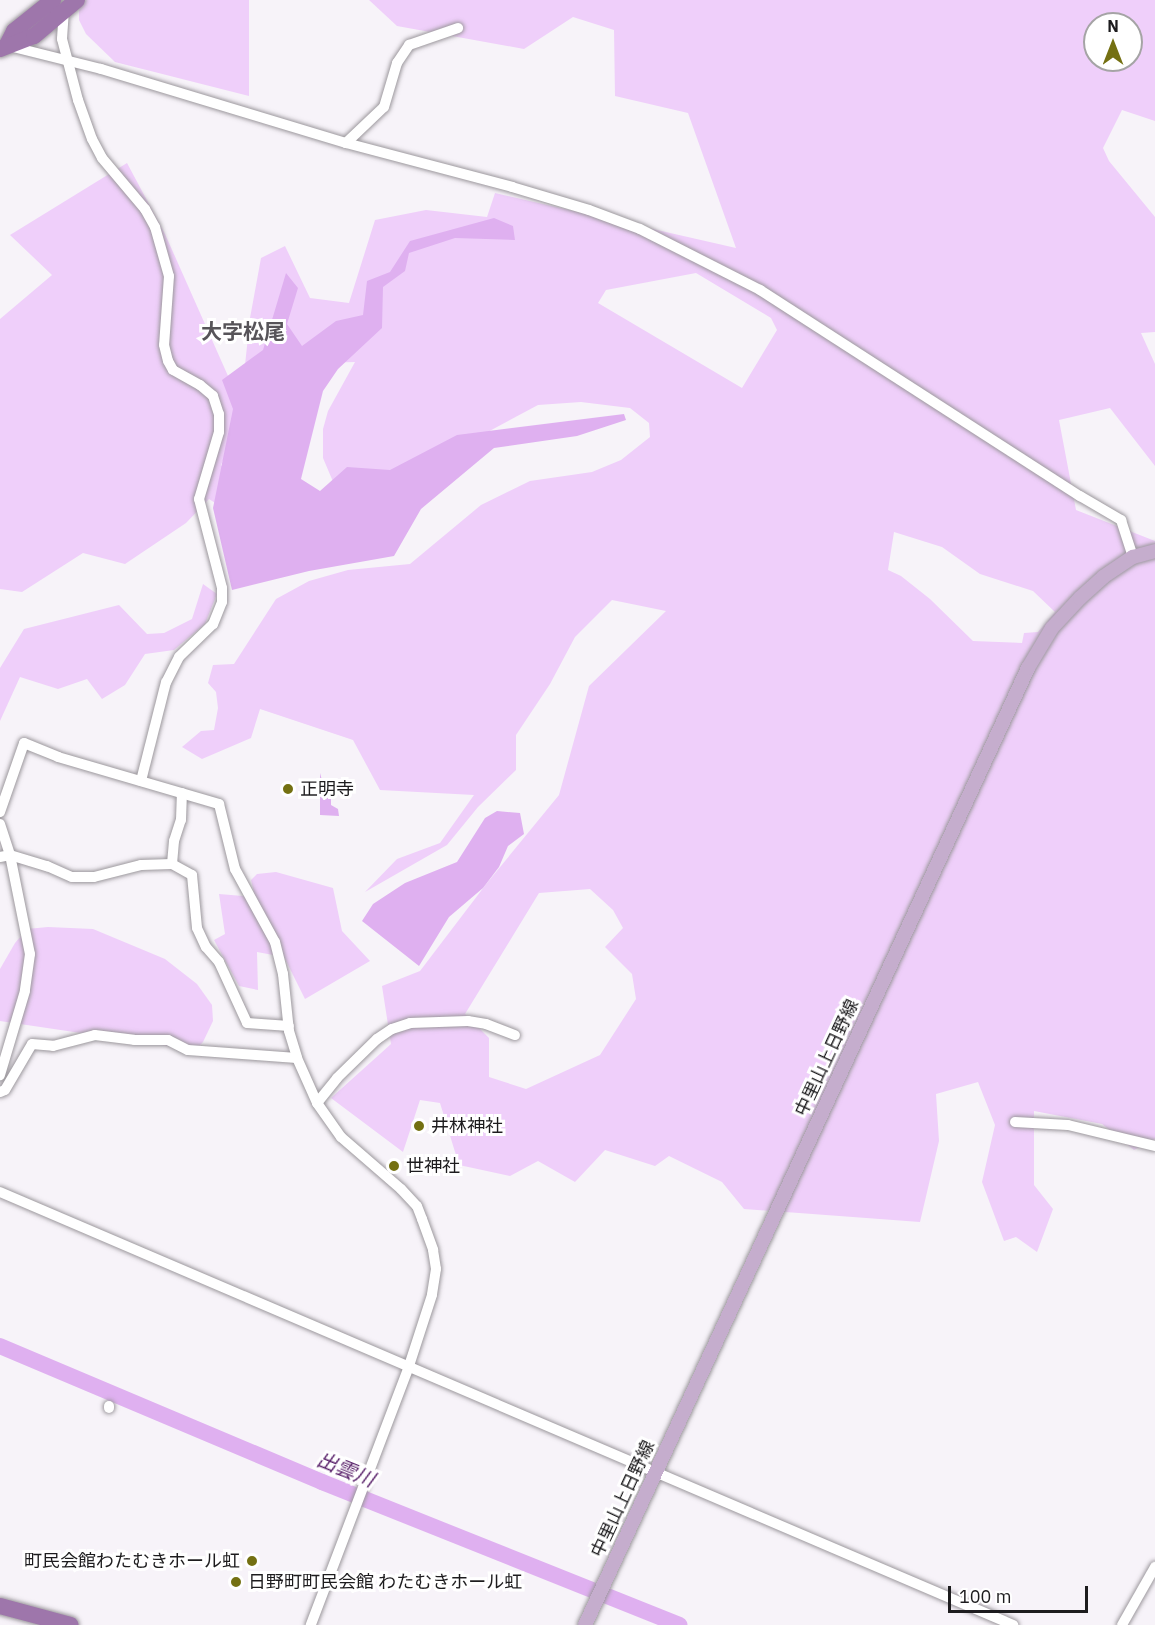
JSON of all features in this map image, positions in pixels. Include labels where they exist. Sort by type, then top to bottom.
[{"type":"highway","points":[[2,46],[34,36],[65,4]]},
{"type":"highway","points":[[0,1606],[71,1625]]},
{"type":"main road","name":"中里山上日野線","points":[[585,1625],[1028,668],[1052,628],[1103,577],[1133,557],[1155,551]]},
{"type":"street","points":[[65,4],[62,39],[78,100],[92,139],[102,159],[145,209],[155,227],[169,276],[164,345],[168,361],[173,370],[200,385],[213,396],[219,414],[219,432],[199,499],[222,588],[222,602],[213,624],[179,657],[166,682],[141,781]]},
{"type":"street","points":[[346,143],[384,106],[397,63],[409,45],[458,28]]},
{"type":"street","points":[[2,46],[69,60],[346,143],[589,210],[640,229],[760,290],[1121,520],[1133,557]]},
{"type":"street","points":[[0,812],[24,743],[58,757],[219,804],[235,869],[275,942],[283,974],[289,1026],[297,1058],[317,1103],[340,1137],[401,1189],[417,1206],[434,1261],[434,1284],[408,1369],[311,1625]]},
{"type":"street","points":[[172,864],[174,841],[181,819],[182,794]]},
{"type":"street","points":[[0,824],[5,856],[30,954],[22,1001],[0,1075]]},
{"type":"street","points":[[5,856],[47,866],[72,877],[94,877],[141,865],[172,864],[192,875],[197,928],[206,947],[219,962],[247,1023],[289,1026]]},
{"type":"street","points":[[317,1103],[337,1078],[377,1039],[410,1023],[468,1021],[486,1024],[514,1035]]},
{"type":"street","points":[[0,1092],[5,1090],[32,1044],[53,1046],[95,1035],[134,1040],[168,1040],[188,1050],[297,1058]]},
{"type":"street","points":[[1015,1122],[1068,1125],[1155,1146]]},
{"type":"street","points":[[0,1192],[408,1369],[1013,1625]]},
{"type":"street","points":[[1122,1625],[1155,1568]]},
{"type":"shaded area","points":[[86,0],[249,0],[249,96],[115,62],[86,34],[79,20],[79,10]]},
{"type":"shaded area","points":[[369,0],[1155,0],[1155,121],[1122,110],[1103,148],[1109,161],[1155,217],[1155,332],[1141,333],[1155,364],[1155,466],[1110,408],[1059,420],[1076,510],[1155,541],[1155,1139],[1134,1150],[1102,1124],[1034,1111],[1034,1185],[1053,1209],[1037,1252],[1016,1237],[1004,1241],[982,1182],[995,1125],[978,1082],[936,1094],[939,1141],[920,1222],[744,1209],[722,1182],[669,1156],[655,1166],[605,1150],[575,1182],[538,1161],[510,1176],[459,1165],[440,1103],[420,1100],[403,1152],[331,1098],[391,1044],[382,986],[420,971],[487,883],[559,795],[589,686],[666,611],[612,600],[575,637],[550,684],[516,735],[516,770],[478,807],[447,845],[365,892],[397,859],[440,843],[474,795],[380,790],[353,740],[260,709],[251,738],[202,759],[182,747],[201,731],[214,730],[218,708],[216,692],[208,683],[213,665],[234,664],[276,599],[309,581],[348,570],[410,564],[481,505],[530,481],[592,472],[621,460],[650,437],[649,423],[630,408],[581,402],[538,405],[417,470],[337,491],[323,458],[323,429],[328,411],[355,362],[245,365],[250,318],[261,258],[285,246],[310,298],[349,303],[375,220],[426,210],[487,217],[495,193],[736,248],[688,113],[615,96],[614,30],[573,17],[524,49],[397,26]],"holes":[[[696,273],[771,318],[777,330],[742,388],[598,303],[606,290]],[[894,532],[942,547],[980,574],[1033,591],[1055,612],[1038,632],[1024,633],[1022,643],[973,641],[930,599],[901,576],[888,570]],[[590,889],[613,910],[623,928],[605,947],[632,974],[636,999],[600,1055],[526,1089],[489,1077],[489,1038],[465,1014],[539,893]]]},
{"type":"shaded area","points":[[127,163],[165,234],[244,412],[221,465],[241,496],[235,516],[209,499],[186,523],[125,564],[83,553],[22,592],[0,589],[0,319],[52,275],[10,235]]},
{"type":"shaded area","points":[[494,218],[513,226],[515,240],[455,238],[409,253],[405,271],[383,287],[382,328],[338,369],[323,391],[301,479],[320,491],[347,467],[390,470],[457,435],[624,414],[626,420],[577,436],[494,448],[421,509],[394,556],[309,571],[232,590],[213,508],[233,409],[222,380],[263,350],[286,273],[298,288],[287,324],[302,346],[336,321],[363,315],[367,281],[390,272],[410,241]]},
{"type":"shaded area","points":[[203,584],[217,594],[205,624],[174,650],[145,654],[125,685],[102,699],[87,679],[58,689],[20,677],[0,721],[0,668],[24,629],[119,605],[147,634],[164,633],[192,619]]},
{"type":"shaded area","points":[[320,773],[323,784],[331,791],[331,805],[338,809],[339,816],[320,815]]},
{"type":"shaded area","points":[[497,811],[520,813],[524,834],[508,846],[499,867],[483,888],[449,917],[419,966],[362,921],[373,904],[405,883],[457,862],[485,818]]},
{"type":"shaded area","points":[[276,872],[333,888],[342,931],[370,961],[305,999],[284,957],[257,952],[258,990],[239,986],[214,940],[225,934],[219,894],[255,897],[251,880],[257,874]]},
{"type":"shaded area","points":[[48,927],[93,929],[165,959],[197,984],[212,1005],[213,1021],[203,1042],[195,1050],[0,1021],[0,969],[15,943],[27,929]]},
{"type":"waterway","name":"出雲川","points":[[0,1346],[322,1482],[679,1625]]},
{"type":"place","name":"正明寺","points":[[288,789]]},
{"type":"place","name":"井林神社","points":[[419,1126]]},
{"type":"place","name":"世神社","points":[[394,1166]]},
{"type":"place","name":"町民会館わたむきホール虹","points":[[252,1561]]},
{"type":"place","name":"日野町町民会館 わたむきホール虹","points":[[236,1582]]},
{"type":"district","name":"大字松尾","points":[[243,331]]}]
